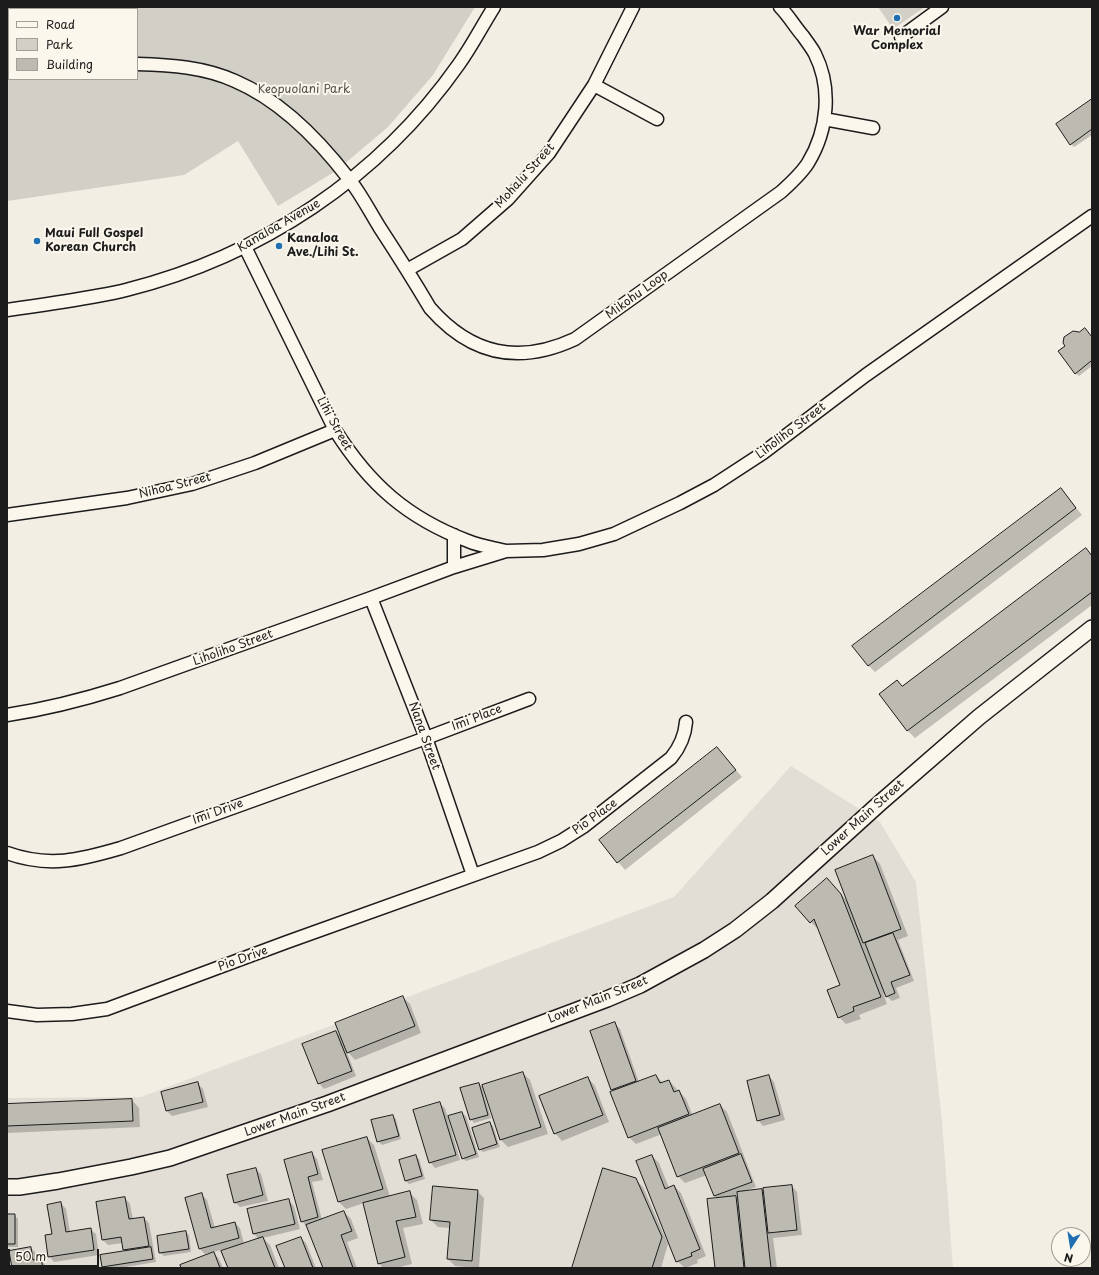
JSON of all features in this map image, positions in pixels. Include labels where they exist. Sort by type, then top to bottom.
[{"type":"street","name":"Kanaloa Avenue","points":[[7,310],[126,290],[192,271],[255,243],[314,207],[368,166],[417,117],[460,63],[494,7]]},
{"type":"street","name":"Mohalu Street","points":[[407,270],[462,239],[508,199],[549,153],[594,85],[633,7]]},
{"type":"street","name":"Mikohu Loop","points":[[138,64],[174,65],[205,71],[235,81],[264,96],[289,114],[350,180],[430,308],[442,322],[471,342],[488,349],[506,353],[524,354],[542,352],[559,347],[575,339],[781,192],[795,179],[807,164],[823,129],[826,110],[826,90],[822,71],[815,53],[780,7]]},
{"type":"street","points":[[901,38],[942,7]]},
{"type":"street","points":[[594,85],[657,119]]},
{"type":"street","points":[[824,120],[873,128]]},
{"type":"street","name":"Liholiho Street","points":[[7,715],[78,701],[120,688],[454,567],[506,551],[543,550],[579,544],[614,534],[680,504],[763,453],[866,375],[1092,216]]},
{"type":"street","name":"Lihi Street","points":[[244,247],[335,430],[348,452],[378,486],[402,506],[434,527],[469,542],[506,551]]},
{"type":"street","name":"Nihoa Street","points":[[7,515],[126,498],[192,484],[255,463],[335,430]]},
{"type":"street","points":[[454,535],[454,567]]},
{"type":"street","name":"Nana Street","points":[[371,598],[426,738],[474,875]]},
{"type":"street","name":"Lower Main Street","points":[[7,1187],[58,1181],[170,1158],[334,1101],[607,999],[640,985],[704,950],[735,930],[772,901],[874,808],[978,717],[1092,628]]},
{"type":"street","name":"Imi Place","points":[[426,738],[529,698]]},
{"type":"street","name":"Pio Place","points":[[474,875],[538,852],[561,841],[583,827],[671,758],[683,738],[686,722]]},
{"type":"street","name":"Imi Drive","points":[[7,853],[18,857],[41,861],[64,862],[87,858],[121,848],[426,738]]},
{"type":"street","name":"Pio Drive","points":[[7,1010],[37,1015],[72,1014],[107,1009],[474,875]]},
{"type":"shaded area","points":[[791,766],[880,822],[916,882],[942,1121],[953,1268],[7,1268],[7,1098],[141,1097],[674,897]]},
{"type":"green space","name":"Keopuolani Park","points":[[7,7],[475,7],[433,75],[388,127],[336,171],[278,206],[238,141],[184,175],[7,201]]},
{"type":"green space","name":"War Memorial Complex","points":[[878,7],[925,7],[893,29]]},
{"type":"building","points":[[1092,99],[1092,129],[1070,145],[1056,124]]},
{"type":"building","points":[[1085,328],[1092,337],[1092,362],[1091,361],[1075,374],[1058,351],[1065,346],[1063,343],[1064,337],[1073,331],[1079,332]]},
{"type":"building","points":[[1061,488],[1076,508],[868,666],[852,646]]},
{"type":"building","points":[[1086,548],[1092,556],[1092,592],[907,731],[879,694],[897,680],[902,686]]},
{"type":"building","points":[[717,747],[736,770],[617,863],[599,840]]},
{"type":"building","points":[[873,855],[901,929],[863,943],[835,870]]},
{"type":"building","points":[[827,878],[841,894],[881,997],[853,1007],[854,1011],[838,1018],[827,990],[840,985],[814,919],[810,923],[795,906]]},
{"type":"building","points":[[893,933],[910,975],[891,982],[895,993],[886,997],[865,943]]},
{"type":"building","points":[[403,996],[415,1026],[347,1053],[335,1023]]},
{"type":"building","points":[[615,1022],[636,1081],[611,1090],[590,1031]]},
{"type":"building","points":[[336,1031],[352,1071],[318,1084],[302,1044]]},
{"type":"building","points":[[523,1072],[541,1127],[500,1140],[482,1085]]},
{"type":"building","points":[[656,1075],[660,1083],[669,1080],[674,1092],[679,1090],[689,1114],[628,1138],[610,1092]]},
{"type":"building","points":[[769,1075],[780,1115],[757,1121],[747,1081]]},
{"type":"building","points":[[588,1077],[603,1115],[554,1134],[539,1096]]},
{"type":"building","points":[[198,1082],[203,1102],[166,1111],[161,1092]]},
{"type":"building","points":[[479,1083],[488,1115],[470,1120],[460,1088]]},
{"type":"building","points":[[132,1099],[133,1121],[7,1126],[7,1104]]},
{"type":"building","points":[[440,1102],[456,1155],[429,1163],[413,1110]]},
{"type":"building","points":[[720,1104],[739,1153],[677,1177],[658,1128]]},
{"type":"building","points":[[462,1112],[476,1154],[462,1159],[448,1116]]},
{"type":"building","points":[[393,1115],[399,1136],[377,1142],[371,1120]]},
{"type":"building","points":[[490,1122],[497,1144],[479,1150],[472,1128]]},
{"type":"building","points":[[367,1137],[383,1189],[338,1202],[322,1150]]},
{"type":"building","points":[[312,1152],[318,1174],[308,1177],[318,1217],[301,1222],[284,1160]]},
{"type":"building","points":[[741,1154],[752,1182],[714,1196],[703,1169]]},
{"type":"building","points":[[416,1155],[422,1176],[405,1181],[399,1160]]},
{"type":"building","points":[[652,1155],[665,1189],[674,1185],[700,1249],[691,1253],[692,1256],[676,1262],[636,1161]]},
{"type":"building","points":[[256,1168],[263,1195],[234,1203],[227,1175]]},
{"type":"building","points":[[603,1168],[636,1178],[662,1237],[652,1268],[572,1268]]},
{"type":"building","points":[[792,1185],[797,1230],[768,1233],[763,1188]]},
{"type":"building","points":[[433,1186],[478,1190],[472,1261],[447,1259],[450,1222],[430,1220]]},
{"type":"building","points":[[762,1189],[771,1268],[745,1268],[737,1192]]},
{"type":"building","points":[[410,1191],[416,1217],[396,1221],[405,1257],[378,1264],[363,1203]]},
{"type":"building","points":[[202,1193],[211,1228],[235,1222],[239,1238],[199,1249],[185,1198]]},
{"type":"building","points":[[736,1196],[744,1268],[715,1268],[707,1199]]},
{"type":"building","points":[[125,1197],[129,1219],[144,1217],[149,1246],[123,1250],[121,1237],[102,1240],[96,1202]]},
{"type":"building","points":[[289,1199],[295,1224],[253,1234],[247,1209]]},
{"type":"building","points":[[61,1202],[66,1232],[91,1228],[94,1250],[48,1257],[45,1235],[52,1234],[47,1205]]},
{"type":"building","points":[[344,1211],[352,1231],[341,1235],[353,1268],[323,1268],[306,1225]]},
{"type":"building","points":[[7,1214],[15,1214],[15,1244],[7,1244]]},
{"type":"building","points":[[186,1231],[189,1249],[159,1253],[157,1236]]},
{"type":"building","points":[[263,1237],[275,1268],[228,1268],[221,1251]]},
{"type":"building","points":[[301,1237],[313,1268],[285,1268],[276,1246]]},
{"type":"building","points":[[31,1247],[33,1260],[41,1259],[43,1268],[12,1268],[9,1251]]},
{"type":"building","points":[[151,1247],[153,1259],[102,1267],[100,1255]]},
{"type":"building","points":[[214,1252],[220,1268],[181,1268],[180,1265]]},
{"type":"place","name":"War Memorial Complex","points":[[897,18]]},
{"type":"place","name":"Maui Full Gospel Korean Church","points":[[37,241]]},
{"type":"place","name":"Kanaloa Ave./Lihi St.","points":[[279,246]]}]
